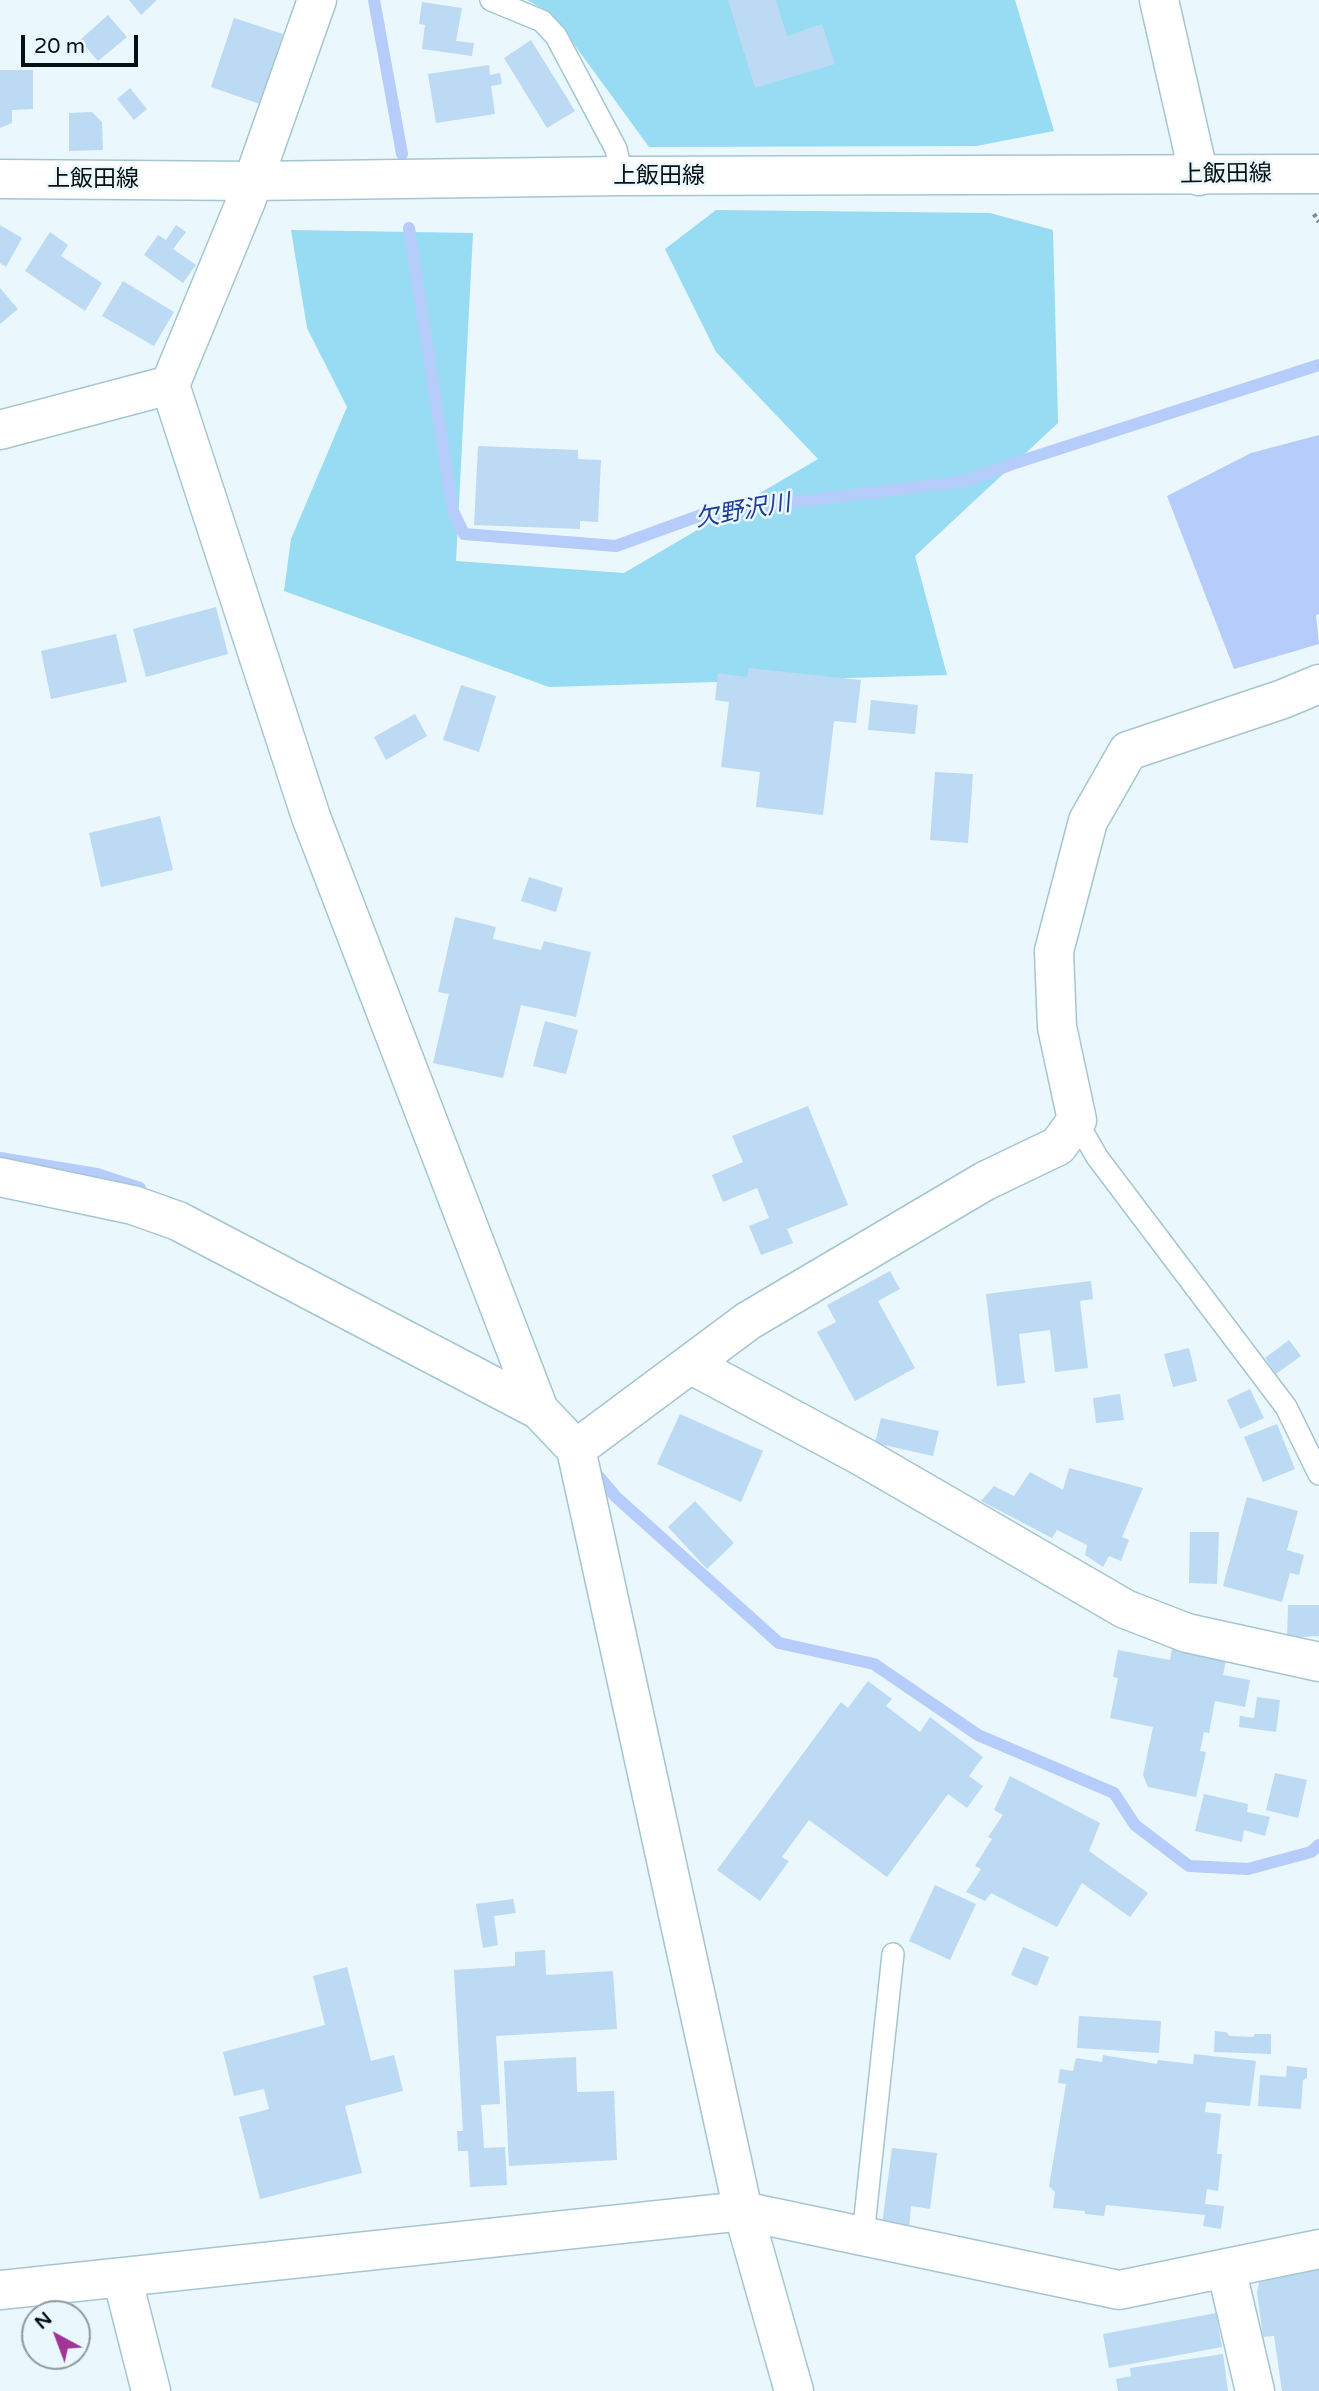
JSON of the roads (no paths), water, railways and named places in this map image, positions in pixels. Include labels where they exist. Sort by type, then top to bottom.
[{"type":"street","points":[[317,0],[253,181],[170,385],[311,817],[539,1410]]},
{"type":"street","points":[[1159,0],[1199,176]]},
{"type":"street","name":"上飯田線","points":[[0,179],[253,181],[622,176],[1319,174]]},
{"type":"street","points":[[0,430],[170,385]]},
{"type":"street","points":[[576,1449],[748,1321],[985,1181],[1058,1146],[1077,1120],[1057,1027],[1054,951],[1088,821],[1128,751],[1283,699],[1319,684]]},
{"type":"street","points":[[0,1177],[133,1205],[178,1221],[539,1410],[576,1449],[743,2211],[794,2391]]},
{"type":"street","points":[[690,1364],[863,1458],[1125,1609],[1187,1633],[1319,1662]]},
{"type":"street","points":[[0,2290],[743,2211],[1119,2290],[1319,2249]]},
{"type":"street","points":[[1226,2268],[1255,2391]]},
{"type":"street","points":[[122,2277],[151,2391]]},
{"type":"lane","points":[[491,0],[542,21],[556,36],[616,149],[622,176]]},
{"type":"lane","points":[[1071,1128],[1085,1136],[1104,1167],[1286,1407],[1319,1474]]},
{"type":"lane","points":[[863,2236],[893,1954]]},
{"type":"waterway","name":"欠野沢川","points":[[374,0],[402,154]]},
{"type":"waterway","name":"欠野沢川","points":[[409,228],[453,511],[464,534],[616,546],[707,513],[966,481],[1319,365]]},
{"type":"waterway","points":[[0,1158],[97,1174],[140,1188]]},
{"type":"waterway","points":[[593,1470],[616,1497],[779,1643],[874,1664],[978,1735],[1114,1793],[1135,1825],[1189,1866],[1248,1869],[1311,1852],[1319,1845]]}]
